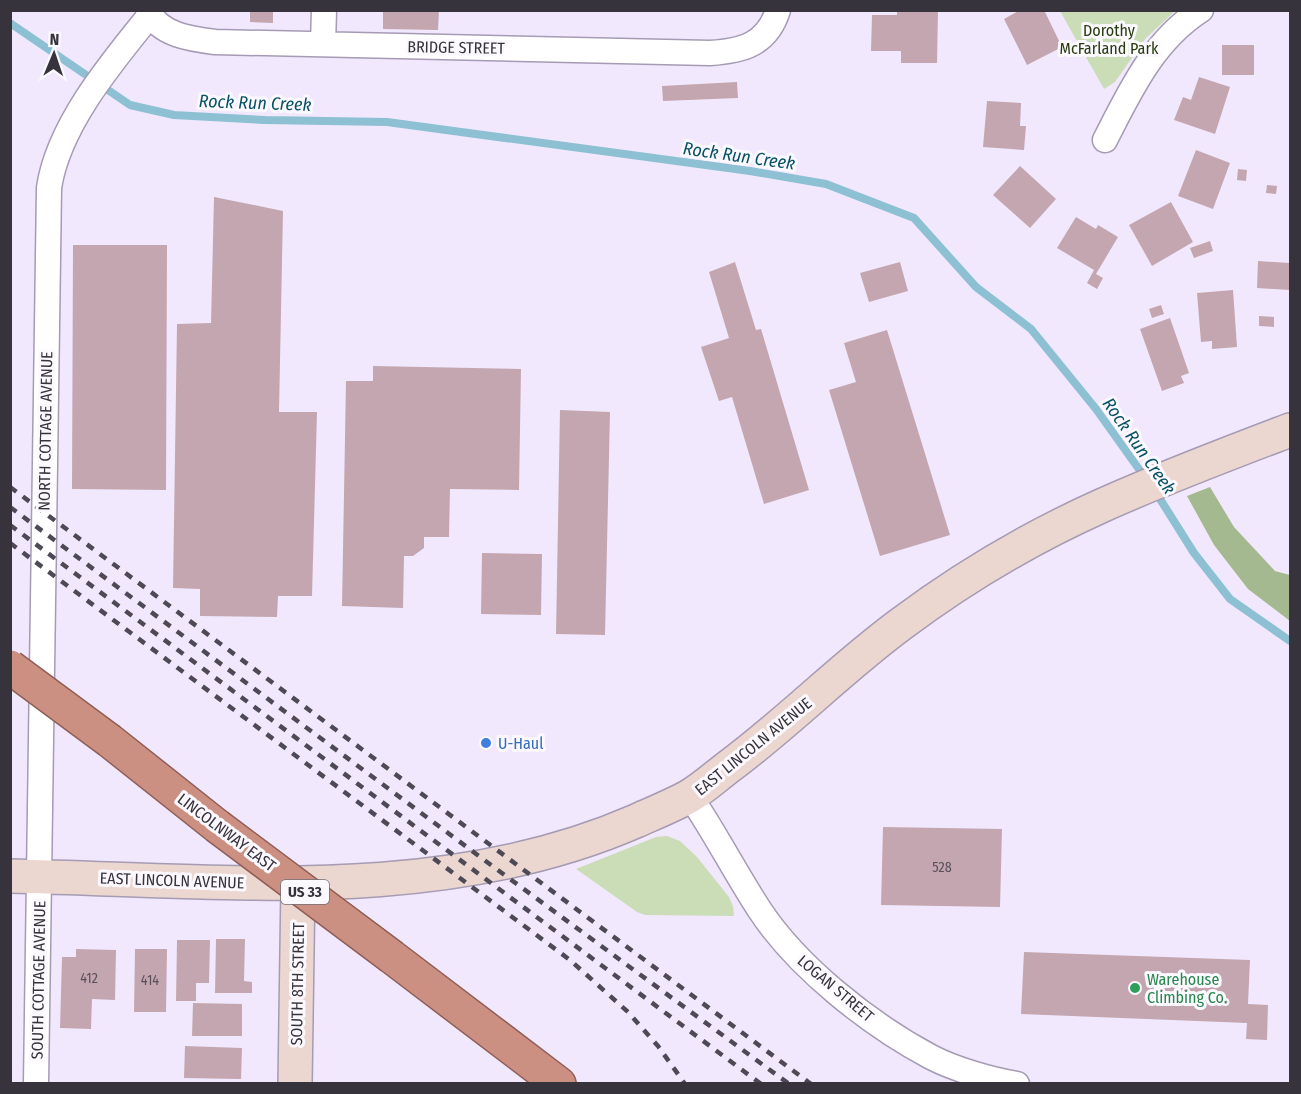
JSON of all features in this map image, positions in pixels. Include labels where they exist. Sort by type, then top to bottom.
[{"type":"highway","name":"LINCOLNWAY EAST","points":[[10,667],[559,1083]]},
{"type":"main road","name":"EAST LINCOLN AVENUE","points":[[25,876],[298,884],[387,880],[427,876],[501,863],[566,847],[609,833],[690,796],[762,742],[868,650],[963,581],[1098,507],[1203,462],[1290,430]]},
{"type":"main road","name":"SOUTH 8TH STREET","points":[[295,1083],[298,884]]},
{"type":"street","points":[[323,44],[324,10]]},
{"type":"street","name":"BRIDGE STREET","points":[[148,13],[166,29],[187,38],[215,42],[710,53],[731,52],[751,46],[766,34],[778,10]]},
{"type":"street","points":[[1104,140],[1131,89],[1158,48],[1171,33],[1201,10]]},
{"type":"street","name":"NORTH COTTAGE AVENUE","points":[[25,876],[42,578],[49,188],[55,158],[66,133],[148,13]]},
{"type":"street","name":"LOGAN STREET","points":[[690,796],[759,910],[787,946],[827,984],[882,1027],[932,1057],[981,1075],[1017,1083]]},
{"type":"street","name":"SOUTH COTTAGE AVENUE","points":[[25,876],[36,1083]]},
{"type":"green space","name":"Dorothy McFarland Park","points":[[1060,11],[1175,11],[1146,38],[1115,82],[1104,89]]},
{"type":"green space","points":[[1210,487],[1234,527],[1275,571],[1290,575],[1290,621],[1248,589],[1214,545],[1187,496]]},
{"type":"green space","points":[[667,836],[680,841],[697,857],[729,897],[734,916],[645,915],[637,912],[576,869],[656,837]]},
{"type":"building","points":[[250,10],[273,10],[273,23],[250,22]]},
{"type":"building","points":[[383,10],[439,10],[438,30],[383,29]]},
{"type":"building","points":[[897,10],[938,10],[937,63],[901,63],[901,51],[871,51],[872,15],[897,15]]},
{"type":"building","points":[[1020,10],[1044,10],[1062,47],[1027,65],[1004,19]]},
{"type":"building","points":[[1222,45],[1254,45],[1254,75],[1222,75]]},
{"type":"building","points":[[1199,77],[1230,87],[1215,134],[1174,120],[1183,97],[1191,100]]},
{"type":"building","points":[[737,82],[738,98],[663,101],[662,86]]},
{"type":"building","points":[[987,101],[1021,103],[1020,126],[1026,126],[1024,150],[983,147]]},
{"type":"building","points":[[1196,150],[1230,163],[1213,209],[1178,196]]},
{"type":"building","points":[[1020,166],[1056,199],[1030,228],[993,195]]},
{"type":"building","points":[[1238,169],[1247,170],[1246,181],[1237,180]]},
{"type":"building","points":[[1267,185],[1277,186],[1276,194],[1266,193]]},
{"type":"building","points":[[214,197],[283,211],[279,412],[317,412],[312,596],[278,596],[277,617],[200,616],[200,589],[173,588],[177,324],[211,323]]},
{"type":"building","points":[[1171,202],[1193,242],[1152,266],[1129,225]]},
{"type":"building","points":[[1076,217],[1096,229],[1098,225],[1118,237],[1096,274],[1103,278],[1097,289],[1087,283],[1094,270],[1057,248]]},
{"type":"building","points":[[1210,241],[1213,251],[1194,258],[1190,248]]},
{"type":"building","points":[[73,245],[167,245],[166,490],[72,489]]},
{"type":"building","points":[[1258,261],[1290,263],[1290,290],[1257,288]]},
{"type":"building","points":[[735,262],[756,330],[761,329],[809,490],[764,504],[732,397],[719,401],[701,347],[729,338],[709,272]]},
{"type":"building","points":[[900,262],[908,291],[869,302],[860,273]]},
{"type":"building","points":[[1233,290],[1237,347],[1212,349],[1212,341],[1201,342],[1197,293]]},
{"type":"building","points":[[1161,305],[1164,314],[1152,318],[1149,309]]},
{"type":"building","points":[[1259,316],[1274,317],[1274,327],[1259,326]]},
{"type":"building","points":[[1170,318],[1189,373],[1181,376],[1184,383],[1162,391],[1140,329]]},
{"type":"building","points":[[887,330],[950,535],[880,556],[829,390],[856,382],[844,343]]},
{"type":"building","points":[[373,366],[521,369],[519,490],[450,489],[449,537],[424,537],[424,548],[413,556],[404,556],[403,608],[342,606],[346,381],[373,381]]},
{"type":"building","points":[[560,410],[610,412],[605,635],[556,634]]},
{"type":"building","points":[[482,553],[542,554],[541,615],[481,614]]},
{"type":"building","points":[[883,827],[1002,829],[1000,907],[881,905]]},
{"type":"building","points":[[216,939],[245,939],[244,981],[252,982],[252,993],[215,993]]},
{"type":"building","points":[[177,940],[210,940],[209,983],[196,983],[196,1001],[176,1001]]},
{"type":"building","points":[[76,949],[116,950],[115,1000],[92,999],[91,1029],[60,1028],[62,957],[76,957]]},
{"type":"building","points":[[135,949],[167,949],[166,1012],[134,1012]]},
{"type":"building","points":[[1024,952],[1250,960],[1248,1004],[1268,1005],[1267,1040],[1246,1039],[1247,1023],[1021,1014]]},
{"type":"building","points":[[193,1003],[242,1004],[242,1036],[192,1036]]},
{"type":"building","points":[[185,1046],[242,1048],[241,1079],[184,1078]]},
{"type":"waterway","name":"Rock Run Creek","points":[[10,23],[130,105],[174,115],[265,120],[387,122],[750,171],[826,184],[914,218],[976,287],[1031,329],[1096,409],[1146,479]]},
{"type":"waterway","name":"Rock Run Creek","points":[[1155,491],[1194,553],[1230,599],[1290,641]]},
{"type":"railway","points":[[10,487],[811,1084]]},
{"type":"railway","points":[[10,507],[789,1084]]},
{"type":"railway","points":[[10,525],[761,1084]]},
{"type":"railway","points":[[10,543],[570,960],[628,1012],[658,1046],[685,1084]]},
{"type":"place","name":"U-Haul","points":[[486,743]]},
{"type":"place","name":"Warehouse Climbing Co.","points":[[1135,988]]}]
